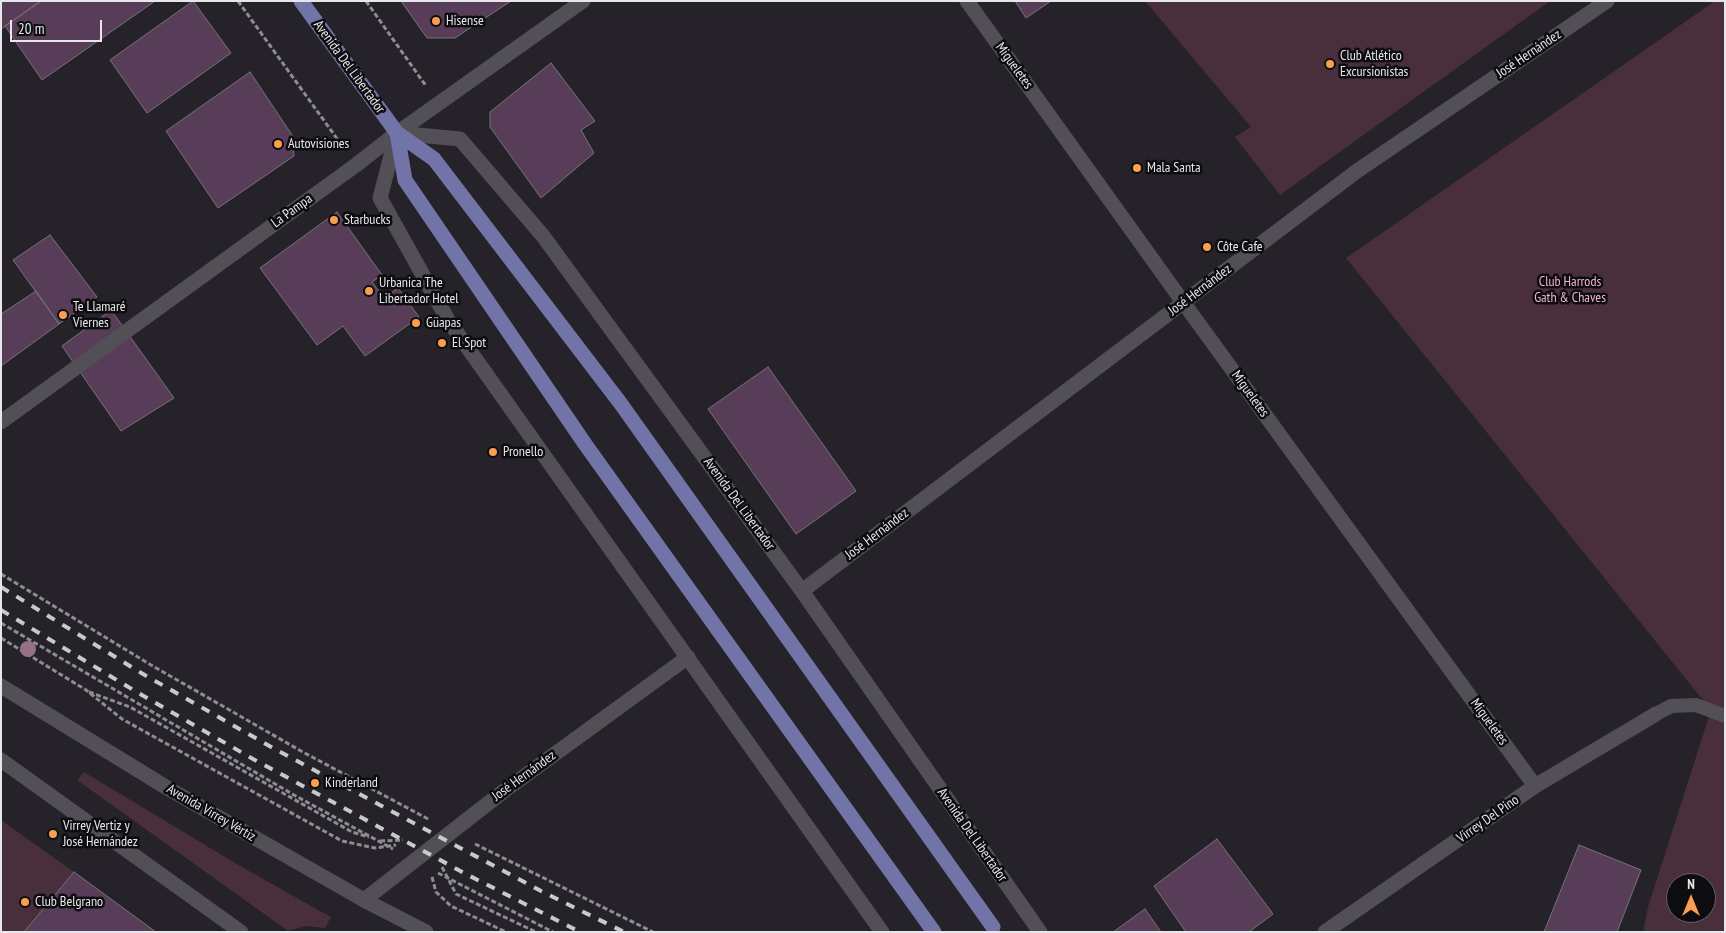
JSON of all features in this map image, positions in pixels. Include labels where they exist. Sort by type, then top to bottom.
[{"type":"main road","name":"Avenida Del Libertador","points":[[301,1],[397,133],[434,158],[621,404],[993,927]]},
{"type":"main road","name":"Avenida Del Libertador","points":[[397,133],[405,180],[585,444],[934,932]]},
{"type":"street","name":"La Pampa","points":[[1,422],[356,165],[397,133],[583,1]]},
{"type":"street","name":"Migueletes","points":[[967,1],[1535,786]]},
{"type":"street","name":"José Hernández","points":[[802,591],[1357,171],[1607,1]]},
{"type":"street","name":"Avenida Del Libertador","points":[[397,133],[460,139],[543,236],[802,591],[1040,932]]},
{"type":"street","points":[[397,133],[380,198],[448,320],[882,932]]},
{"type":"street","name":"José Hernández","points":[[364,900],[504,790],[688,658]]},
{"type":"street","name":"Avenida Virrey Vértiz","points":[[1,686],[170,789],[364,900],[426,932]]},
{"type":"street","name":"Virrey Del Pino","points":[[1325,932],[1535,786],[1656,714]]},
{"type":"street","points":[[1,760],[241,932]]},
{"type":"lane","points":[[1656,714],[1671,706],[1696,705],[1725,716]]},
{"type":"path","points":[[238,1],[356,165]]},
{"type":"path","points":[[366,1],[439,104]]},
{"type":"path","points":[[1,574],[151,665],[284,742],[431,821]]},
{"type":"path","points":[[1,623],[294,795],[400,853]]},
{"type":"path","points":[[1,638],[86,690],[122,719],[342,841],[375,848],[397,844],[407,846],[439,861],[456,894],[536,932]]},
{"type":"path","points":[[86,690],[130,707],[352,832],[382,841],[396,839],[411,841],[424,854],[432,867],[432,877],[436,892],[451,906],[506,932]]},
{"type":"path","points":[[475,844],[653,932]]},
{"type":"path","points":[[434,870],[553,932]]},
{"type":"green space","name":"Club Atlético Excursionistas","points":[[1145,1],[1550,1],[1280,195],[1235,137],[1251,127]]},
{"type":"green space","name":"Club Harrods Gath & Chaves","points":[[1715,1],[1725,1],[1725,932],[1643,932],[1648,907],[1711,710],[1346,258]]},
{"type":"green space","points":[[84,772],[240,866],[331,917],[325,928],[305,926],[288,931],[77,780]]},
{"type":"green space","name":"Club Belgrano","points":[[1,820],[74,872],[24,932],[1,932]]},
{"type":"building","points":[[1,1],[41,1],[1,29]]},
{"type":"building","points":[[41,1],[155,1],[42,80],[5,26]]},
{"type":"building","points":[[193,1],[231,53],[147,113],[110,60]]},
{"type":"building","points":[[401,1],[511,1],[455,38],[427,38]]},
{"type":"building","points":[[1015,1],[1051,1],[1026,18]]},
{"type":"building","points":[[551,63],[595,121],[581,130],[594,153],[541,198],[490,127],[490,112]]},
{"type":"building","points":[[250,72],[292,135],[294,156],[218,208],[166,131]]},
{"type":"building","points":[[337,212],[382,275],[372,282],[384,298],[398,288],[419,317],[365,356],[343,326],[317,345],[260,268]]},
{"type":"building","points":[[50,235],[97,297],[59,324],[13,260]]},
{"type":"building","points":[[36,291],[59,324],[1,366],[1,314]]},
{"type":"building","points":[[111,310],[174,398],[121,431],[62,346]]},
{"type":"building","points":[[768,367],[856,491],[796,534],[708,409]]},
{"type":"building","points":[[1217,839],[1273,914],[1249,932],[1186,932],[1154,886]]},
{"type":"building","points":[[1579,845],[1641,870],[1617,932],[1544,932]]},
{"type":"building","points":[[74,872],[156,932],[24,932]]},
{"type":"building","points":[[1145,909],[1161,932],[1113,932]]},
{"type":"railway","points":[[1,587],[143,674],[273,748],[541,891],[624,932]]},
{"type":"railway","points":[[1,610],[135,691],[253,759],[466,874],[580,932]]},
{"type":"place","name":"Hisense","points":[[436,21]]},
{"type":"place","name":"Club Atlético Excursionistas","points":[[1330,64]]},
{"type":"place","name":"Autovisiones","points":[[278,144]]},
{"type":"place","name":"Mala Santa","points":[[1137,168]]},
{"type":"place","name":"Starbucks","points":[[334,220]]},
{"type":"place","name":"Côte Cafe","points":[[1207,247]]},
{"type":"place","name":"Urbanica The Libertador Hotel","points":[[369,291]]},
{"type":"place","name":"Te Llamaré Viernes","points":[[63,315]]},
{"type":"place","name":"Güapas","points":[[416,323]]},
{"type":"place","name":"El Spot","points":[[442,343]]},
{"type":"place","name":"Pronello","points":[[493,452]]},
{"type":"place","name":"Kinderland","points":[[315,783]]},
{"type":"place","name":"Virrey Vertiz y José Hernández","points":[[53,834]]},
{"type":"place","name":"Club Belgrano","points":[[25,902]]}]
